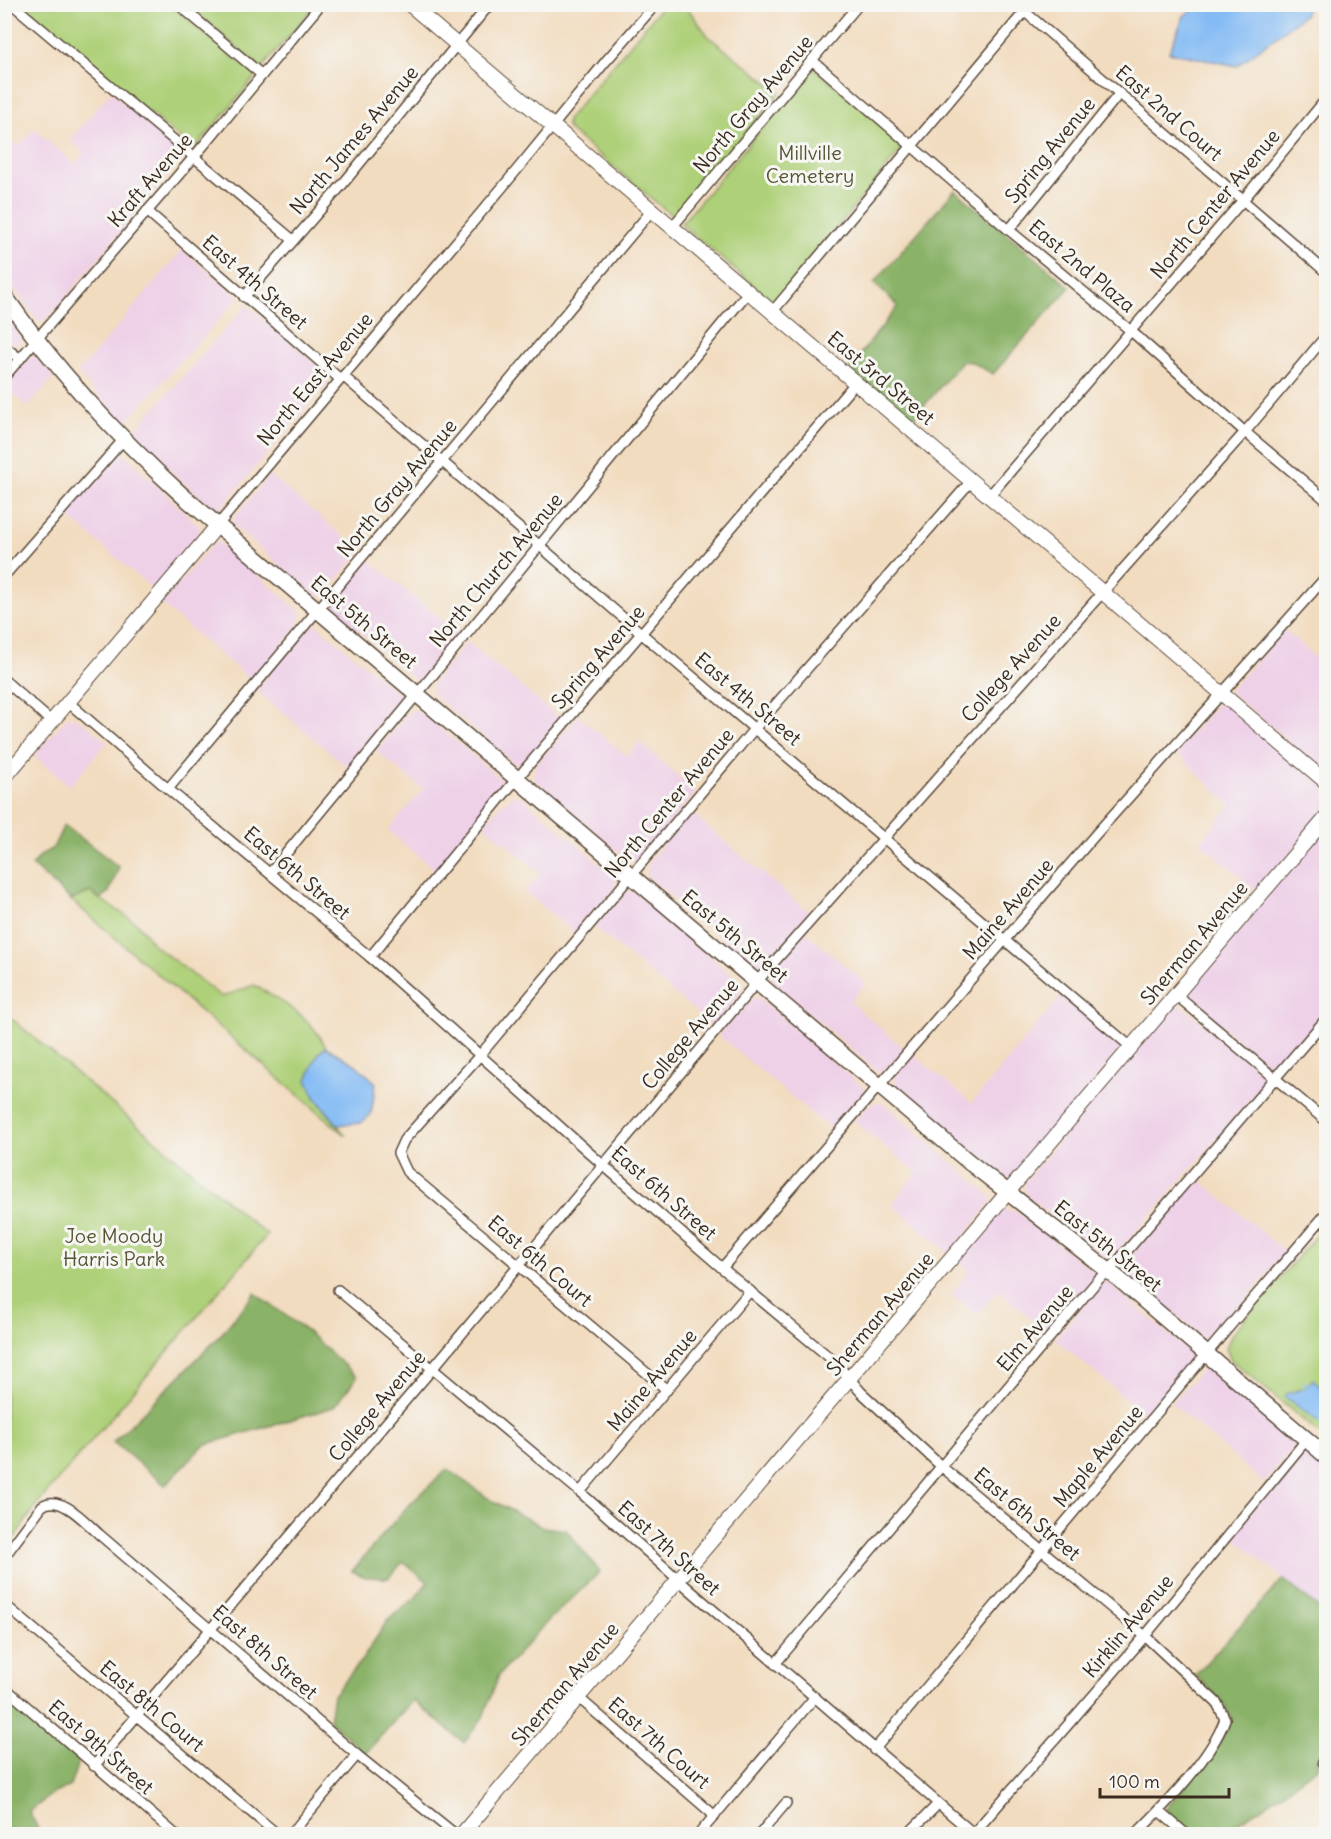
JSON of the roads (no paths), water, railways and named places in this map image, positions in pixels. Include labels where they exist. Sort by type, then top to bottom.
[{"type":"main road","name":"East 5th Street","points":[[4,295],[70,380],[124,439],[217,526],[879,1086],[1007,1193],[1108,1271],[1326,1456]]},
{"type":"street","points":[[12,4],[293,240]]},
{"type":"street","points":[[178,4],[262,75]]},
{"type":"street","name":"Kraft Avenue","points":[[4,377],[194,157],[321,4]]},
{"type":"street","name":"East 3rd Street","points":[[410,4],[1326,782]]},
{"type":"street","name":"North James Avenue","points":[[244,297],[342,185],[490,4]]},
{"type":"street","name":"North East Avenue","points":[[5,778],[656,4]]},
{"type":"street","name":"North Gray Avenue","points":[[673,226],[859,4]]},
{"type":"street","name":"East 2nd Court","points":[[1016,4],[1028,8],[1119,94],[1326,272]]},
{"type":"street","points":[[773,311],[1028,8]]},
{"type":"street","name":"East 2nd Plaza","points":[[813,61],[1326,500]]},
{"type":"street","name":"Spring Avenue","points":[[1009,230],[1119,94]]},
{"type":"street","name":"North Center Avenue","points":[[990,495],[1326,100]]},
{"type":"street","name":"North Gray Avenue","points":[[168,789],[653,209]]},
{"type":"street","name":"East 4th Street","points":[[147,211],[244,297],[442,462],[1131,1047]]},
{"type":"street","name":"North Church Avenue","points":[[270,873],[749,291]]},
{"type":"street","name":"College Avenue","points":[[94,1766],[212,1630],[757,983],[1245,432],[1326,336]]},
{"type":"street","points":[[4,346],[20,359]]},
{"type":"street","name":"Spring Avenue","points":[[370,957],[517,780],[856,382]]},
{"type":"street","points":[[4,576],[124,439]]},
{"type":"street","name":"North Center Avenue","points":[[398,1153],[404,1140],[481,1054],[755,728],[972,480]]},
{"type":"street","name":"Maine Avenue","points":[[722,1268],[1096,834],[1326,577]]},
{"type":"street","points":[[4,680],[52,722]]},
{"type":"street","name":"East 6th Street","points":[[68,702],[168,789],[370,957],[603,1165],[835,1362],[861,1392],[942,1467],[1144,1636],[1217,1702],[1225,1719],[1214,1745],[1159,1811]]},
{"type":"street","name":"Sherman Avenue","points":[[462,1834],[1326,818]]},
{"type":"street","points":[[1176,995],[1326,1121]]},
{"type":"street","name":"Elm Avenue","points":[[775,1665],[1108,1271],[1326,1019]]},
{"type":"street","name":"East 6th Court","points":[[398,1153],[407,1172],[667,1390]]},
{"type":"street","name":"Maple Avenue","points":[[874,1750],[1326,1214]]},
{"type":"street","name":"East 7th Street","points":[[338,1290],[580,1492],[775,1665],[974,1834]]},
{"type":"street","name":"Maine Avenue","points":[[580,1492],[750,1291]]},
{"type":"street","name":"Kirklin Avenue","points":[[974,1834],[1144,1636],[1307,1439]]},
{"type":"street","name":"East 8th Street","points":[[4,1557],[44,1504],[60,1503],[357,1755],[455,1834]]},
{"type":"street","name":"East 8th Court","points":[[4,1604],[277,1834]]},
{"type":"street","name":"East 9th Street","points":[[4,1687],[175,1834]]},
{"type":"street","name":"East 7th Court","points":[[579,1698],[715,1815]]},
{"type":"street","points":[[699,1834],[814,1698]]},
{"type":"street","points":[[291,1834],[357,1755]]},
{"type":"street","points":[[760,1834],[786,1803]]},
{"type":"street","points":[[908,1834],[938,1804]]},
{"type":"street","points":[[1136,1834],[1159,1811],[1186,1834]]},
{"type":"water","points":[[1200,4],[1309,5],[1304,15],[1237,66],[1169,52],[1184,16]]},
{"type":"water","points":[[326,1047],[355,1064],[376,1083],[371,1114],[361,1123],[338,1125],[315,1097],[307,1080],[318,1054]]},
{"type":"water","points":[[1313,1379],[1326,1392],[1326,1421],[1319,1422],[1285,1397],[1286,1394],[1305,1388]]},
{"type":"waterway","points":[[1303,1382],[1307,1386]]},
{"type":"park label","name":"Millville Cemetery","points":[[810,164]]},
{"type":"park label","name":"Joe Moody Harris Park","points":[[114,1248]]}]
